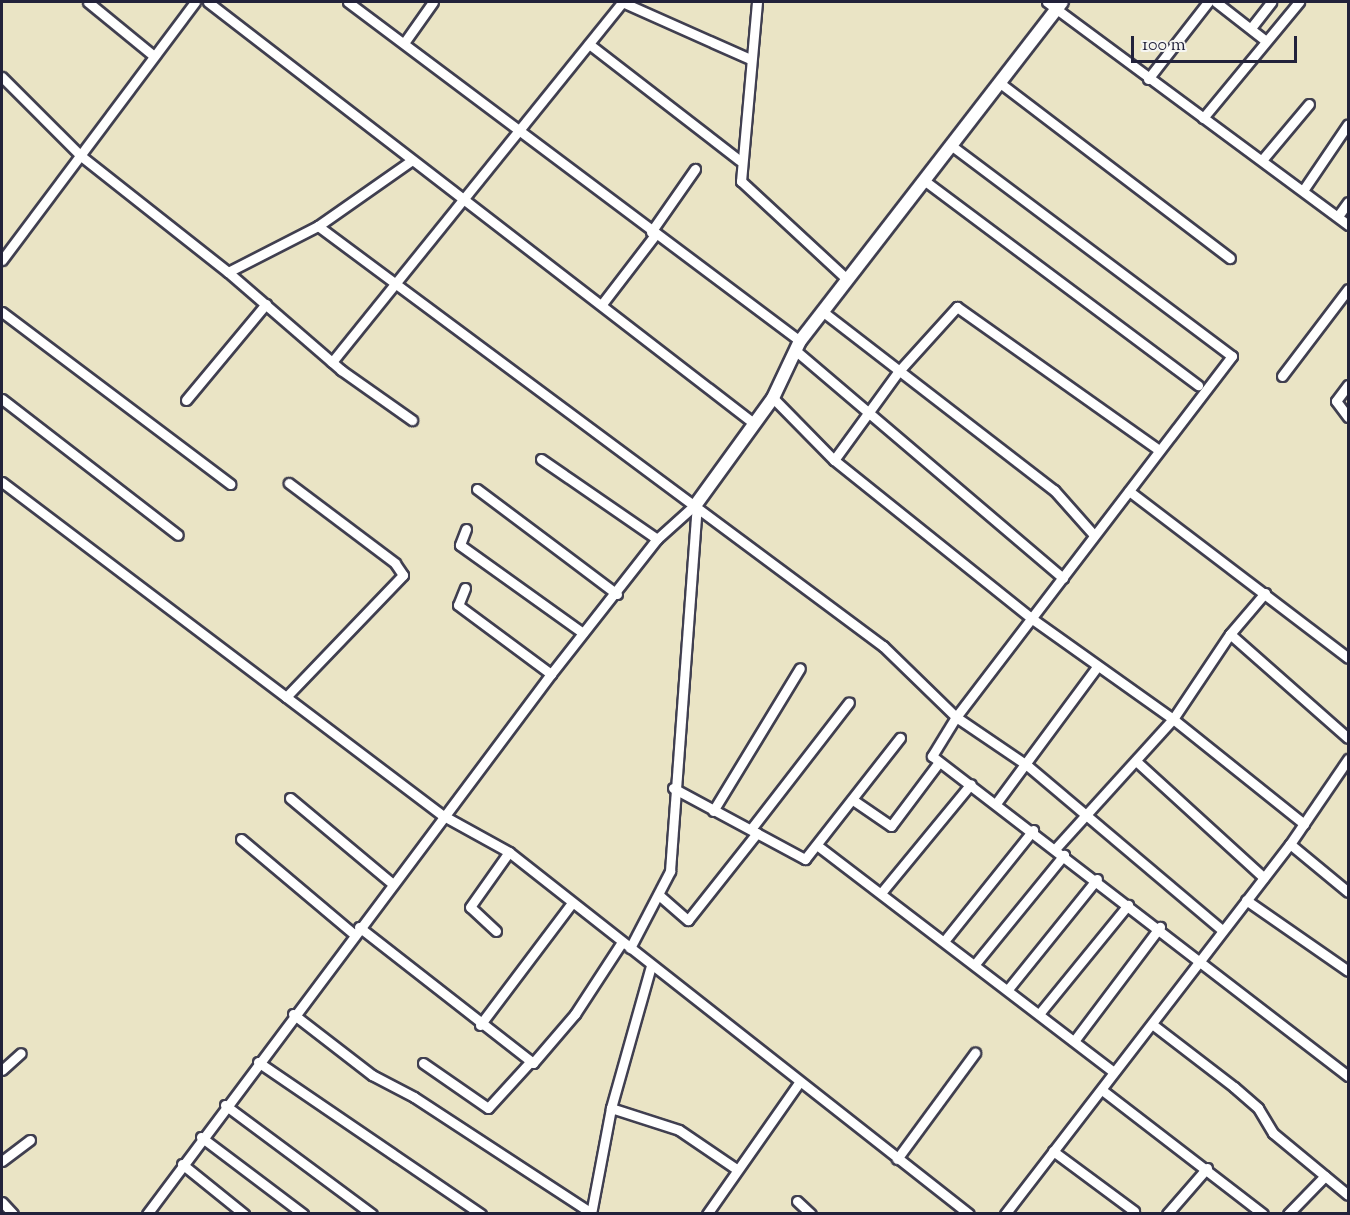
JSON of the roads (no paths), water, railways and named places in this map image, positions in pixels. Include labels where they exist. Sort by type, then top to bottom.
[{"type":"street","points":[[88,2],[154,56]]},
{"type":"street","points":[[2,260],[195,2]]},
{"type":"street","points":[[208,2],[411,161],[602,304],[751,421]]},
{"type":"street","points":[[348,2],[522,130],[797,345],[867,412],[1063,578]]},
{"type":"street","points":[[404,43],[433,2]]},
{"type":"street","points":[[332,362],[462,199],[522,130],[623,2],[750,59]]},
{"type":"street","points":[[757,2],[739,160],[741,181],[752,194],[847,279]]},
{"type":"street","points":[[1148,79],[1208,2]]},
{"type":"street","points":[[1216,2],[1266,41]]},
{"type":"street","points":[[1251,28],[1272,2]]},
{"type":"street","points":[[1203,118],[1299,2]]},
{"type":"street","points":[[149,1213],[201,1137],[393,884],[442,815],[551,674],[617,594],[657,539],[698,503],[751,421],[773,398],[797,345],[1000,83],[1055,4],[1148,79],[1304,189],[1348,225]]},
{"type":"street","points":[[589,44],[739,160]]},
{"type":"street","points":[[2,77],[81,156],[266,303],[332,362],[412,420]]},
{"type":"street","points":[[1000,83],[1230,258]]},
{"type":"street","points":[[1262,160],[1309,104]]},
{"type":"street","points":[[1304,189],[1348,124]]},
{"type":"street","points":[[952,146],[1232,356],[1031,618],[932,752],[939,762],[997,802],[1128,905],[1202,959],[1348,1076]]},
{"type":"street","points":[[228,272],[318,226],[411,161]]},
{"type":"street","points":[[602,304],[653,234],[695,169]]},
{"type":"street","points":[[925,181],[1198,385]]},
{"type":"street","points":[[1338,216],[1348,202]]},
{"type":"street","points":[[318,226],[582,426],[698,503],[883,646],[956,717],[1028,766],[1222,930]]},
{"type":"street","points":[[1282,376],[1348,289]]},
{"type":"street","points":[[186,400],[266,303]]},
{"type":"street","points":[[834,460],[898,372],[957,307],[1159,450]]},
{"type":"street","points":[[822,311],[898,372],[1054,490],[1094,535]]},
{"type":"street","points":[[2,312],[230,484]]},
{"type":"street","points":[[1348,384],[1336,401],[1348,417]]},
{"type":"street","points":[[773,398],[834,460],[1095,668],[1173,719],[1304,824]]},
{"type":"street","points":[[2,399],[178,535]]},
{"type":"street","points":[[541,459],[657,539]]},
{"type":"street","points":[[2,482],[442,815],[509,852],[798,1084],[969,1214]]},
{"type":"street","points":[[286,697],[403,575],[377,548],[289,483]]},
{"type":"street","points":[[477,489],[617,594]]},
{"type":"street","points":[[1129,491],[1266,593],[1348,658]]},
{"type":"street","points":[[630,948],[660,896],[670,871],[673,788],[698,503]]},
{"type":"street","points":[[466,529],[460,545],[583,633]]},
{"type":"street","points":[[465,588],[458,606],[551,674]]},
{"type":"street","points":[[1056,848],[1084,814],[1173,719],[1230,634],[1266,593]]},
{"type":"street","points":[[1230,634],[1348,738]]},
{"type":"street","points":[[713,811],[800,668]]},
{"type":"street","points":[[997,802],[1028,766],[1095,668]]},
{"type":"street","points":[[660,896],[688,920],[849,702]]},
{"type":"street","points":[[673,788],[800,858],[818,846],[900,738]]},
{"type":"street","points":[[1005,1214],[1290,844],[1348,759]]},
{"type":"street","points":[[1136,761],[1264,878]]},
{"type":"street","points":[[852,800],[891,826],[939,762]]},
{"type":"street","points":[[881,893],[971,784]]},
{"type":"street","points":[[290,798],[393,884]]},
{"type":"street","points":[[945,940],[1033,830]]},
{"type":"street","points":[[241,839],[530,1062],[538,1062],[560,1036],[622,942]]},
{"type":"street","points":[[1290,844],[1348,892]]},
{"type":"street","points":[[818,846],[1009,988],[1114,1072]]},
{"type":"street","points":[[496,932],[470,907],[509,852]]},
{"type":"street","points":[[975,964],[1064,855]]},
{"type":"street","points":[[1009,988],[1097,879]]},
{"type":"street","points":[[1246,900],[1348,971]]},
{"type":"street","points":[[480,1025],[572,903]]},
{"type":"street","points":[[1039,1014],[1128,905]]},
{"type":"street","points":[[1074,1041],[1160,927]]},
{"type":"street","points":[[293,1014],[372,1075],[414,1097],[591,1213],[611,1108],[651,966]]},
{"type":"street","points":[[1152,1024],[1234,1087],[1258,1108],[1273,1133],[1348,1195]]},
{"type":"street","points":[[2,1070],[21,1053]]},
{"type":"street","points":[[897,1159],[975,1053]]},
{"type":"street","points":[[258,1062],[482,1214]]},
{"type":"street","points":[[423,1063],[488,1108],[530,1062]]},
{"type":"street","points":[[706,1214],[735,1168],[798,1084]]},
{"type":"street","points":[[1102,1090],[1207,1168],[1263,1214]]},
{"type":"street","points":[[225,1105],[372,1214]]},
{"type":"street","points":[[611,1108],[679,1130],[735,1168]]},
{"type":"street","points":[[201,1137],[303,1214]]},
{"type":"street","points":[[2,1161],[30,1140]]},
{"type":"street","points":[[1053,1151],[1134,1211]]},
{"type":"street","points":[[182,1164],[244,1214]]},
{"type":"street","points":[[1167,1214],[1207,1168]]},
{"type":"street","points":[[1288,1214],[1325,1176]]},
{"type":"street","points":[[797,1201],[811,1214]]},
{"type":"street","points":[[2,1202],[13,1214]]}]
